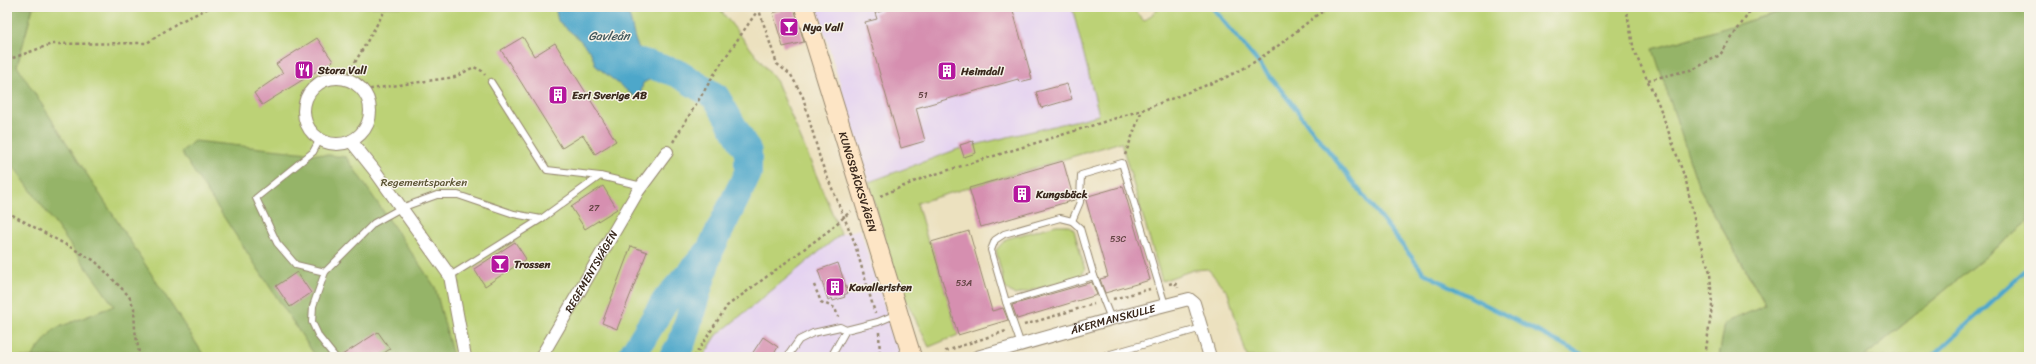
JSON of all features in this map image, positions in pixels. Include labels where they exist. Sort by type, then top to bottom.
[{"type":"street","name":"KUNGSBÄCKSVÄGEN","points":[[804,7],[912,357]]},
{"type":"street","points":[[346,78],[356,83],[364,90],[369,99],[370,119],[366,128],[359,136],[351,141],[340,144],[330,143],[320,139],[312,132],[304,113],[305,103],[309,93],[316,85],[325,80],[346,78]]},
{"type":"street","points":[[351,141],[375,171],[450,276],[465,357]]},
{"type":"street","name":"REGEMENTSVÄGEN","points":[[541,357],[582,284],[642,186],[667,152]]},
{"type":"street","name":"ÅKERMANSKULLE","points":[[977,357],[1110,319],[1188,299],[1194,303],[1210,357]]},
{"type":"lane","points":[[491,82],[547,170],[600,176],[642,186]]},
{"type":"lane","points":[[320,139],[313,152],[256,198],[277,243],[296,265],[325,272]]},
{"type":"lane","points":[[1072,221],[1080,202],[1081,175],[1122,163],[1165,305]]},
{"type":"lane","points":[[450,276],[542,219],[600,176]]},
{"type":"lane","points":[[335,357],[319,337],[312,322],[313,306],[325,272],[374,223],[401,208],[437,195],[458,195],[514,214],[542,219]]},
{"type":"lane","points":[[1021,345],[1006,302],[991,250],[995,240],[1004,234],[1060,218],[1072,221],[1080,228],[1094,276],[1110,319]]},
{"type":"lane","points":[[1006,302],[1094,276]]},
{"type":"lane","points":[[787,357],[799,340],[813,333],[878,322],[899,314]]},
{"type":"lane","points":[[1100,357],[1202,328]]},
{"type":"lane","points":[[832,357],[843,329]]},
{"type":"path","points":[[7,60],[52,44],[147,43],[177,23],[211,7]]},
{"type":"path","points":[[346,78],[388,7]]},
{"type":"path","points":[[694,357],[727,306],[865,202],[930,176],[1142,110],[1225,78],[1265,55],[1312,20],[1326,7]]},
{"type":"path","points":[[1626,7],[1634,51],[1660,105],[1686,181],[1698,237],[1710,272],[1712,306],[1705,357]]},
{"type":"path","points":[[1648,80],[1694,69],[1720,55],[1753,7]]},
{"type":"path","points":[[667,152],[718,68],[759,8]]},
{"type":"path","points":[[759,8],[777,64],[791,75],[803,97],[821,162],[843,218],[854,241],[878,322],[880,357]]},
{"type":"path","points":[[364,90],[455,77],[474,67],[482,71],[491,82]]},
{"type":"path","points":[[1122,163],[1142,110]]},
{"type":"path","points":[[7,212],[95,261],[128,296],[134,308],[135,330],[139,353],[143,357]]},
{"type":"path","points":[[814,285],[820,302],[835,308],[843,329]]},
{"type":"path","points":[[946,350],[947,357]]},
{"type":"shaded area","points":[[817,7],[1072,7],[1099,115],[958,149],[869,182]]},
{"type":"shaded area","points":[[860,229],[901,357],[703,357],[717,335],[841,234]]},
{"type":"green space","points":[[7,7],[33,7],[17,66],[205,357],[31,357],[54,329],[114,306],[7,157]]},
{"type":"green space","name":"Regementsparken","points":[[33,7],[718,7],[777,82],[841,234],[717,335],[703,357],[7,357],[7,85],[17,66]]},
{"type":"green space","points":[[1072,7],[1131,7],[1144,21],[1161,7],[1797,7],[1654,49],[1699,188],[1766,306],[1725,323],[1719,357],[1247,357],[1228,293],[1208,269],[1193,270],[1162,281],[1121,142],[917,203],[928,242],[931,242],[958,335],[929,347],[896,279],[869,182],[958,149],[1099,115]]},
{"type":"green space","points":[[1797,7],[2029,7],[2029,221],[1864,357],[1719,357],[1725,323],[1766,305],[1699,188],[1653,49]]},
{"type":"green space","points":[[194,141],[346,157],[435,287],[453,357],[316,357],[181,152]]},
{"type":"green space","points":[[2029,221],[2029,357],[1864,357]]},
{"type":"green space","points":[[1056,225],[1068,225],[1074,230],[1085,270],[1079,277],[1015,295],[1005,288],[996,250],[1006,239]]},
{"type":"water","name":"Gavleån","points":[[555,7],[608,7],[629,15],[636,42],[644,53],[663,60],[683,63],[675,79],[651,79],[643,83],[640,98],[635,97],[596,66],[591,53],[579,39],[558,21]]},
{"type":"building","name":"Nya Vall","points":[[794,7],[804,42],[783,47],[773,13]]},
{"type":"building","name":"Heimdall","points":[[881,7],[1012,7],[1032,79],[1019,82],[1018,79],[916,108],[925,141],[901,148],[865,22],[877,19],[875,13],[882,11]]},
{"type":"building","name":"Esri Sverige AB","points":[[523,37],[534,56],[555,43],[616,141],[595,154],[583,135],[562,148],[501,50]]},
{"type":"building","points":[[317,38],[333,61],[262,105],[254,93],[283,73],[276,64]]},
{"type":"building","points":[[1067,84],[1072,99],[1041,108],[1036,92]]},
{"type":"building","points":[[973,141],[976,153],[964,157],[960,145]]},
{"type":"building","name":"Kungsbäck","points":[[1063,161],[1074,200],[981,227],[969,188]]},
{"type":"building","points":[[603,186],[617,209],[585,229],[571,207]]},
{"type":"building","name":"Kungsbäck","points":[[1123,186],[1150,280],[1105,293],[1100,279],[1108,277],[1085,197]]},
{"type":"building","points":[[969,231],[992,311],[1003,308],[1008,320],[958,335],[931,242]]},
{"type":"building","name":"Trossen","points":[[515,242],[526,259],[485,286],[474,269]]},
{"type":"building","points":[[631,246],[647,252],[617,329],[602,323]]},
{"type":"building","name":"Kavalleristen","points":[[838,263],[848,293],[844,295],[845,297],[833,301],[832,298],[828,300],[818,270]]},
{"type":"building","points":[[297,272],[311,293],[290,307],[276,286]]},
{"type":"building","points":[[1092,282],[1097,295],[1017,319],[1012,305]]},
{"type":"building","points":[[378,332],[390,349],[378,357],[339,357]]},
{"type":"building","points":[[763,337],[778,347],[772,357],[750,357]]},
{"type":"waterway","points":[[1212,7],[1281,90],[1424,273],[1587,357]]},
{"type":"waterway","points":[[640,62],[677,73],[716,97],[748,152],[748,173],[710,250],[682,342],[673,357]]},
{"type":"waterway","points":[[631,357],[666,300],[706,255]]},
{"type":"waterway","points":[[1932,357],[2029,267]]},
{"type":"place","name":"Nya Vall","points":[[789,27]]},
{"type":"place","name":"Stora Vall","points":[[304,70]]},
{"type":"place","name":"Heimdall","points":[[947,71]]},
{"type":"place","name":"Esri Sverige AB","points":[[558,95]]},
{"type":"place","name":"Kungsbäck","points":[[1022,194]]},
{"type":"place","name":"Trossen","points":[[500,264]]},
{"type":"place","name":"Kavalleristen","points":[[835,287]]}]
